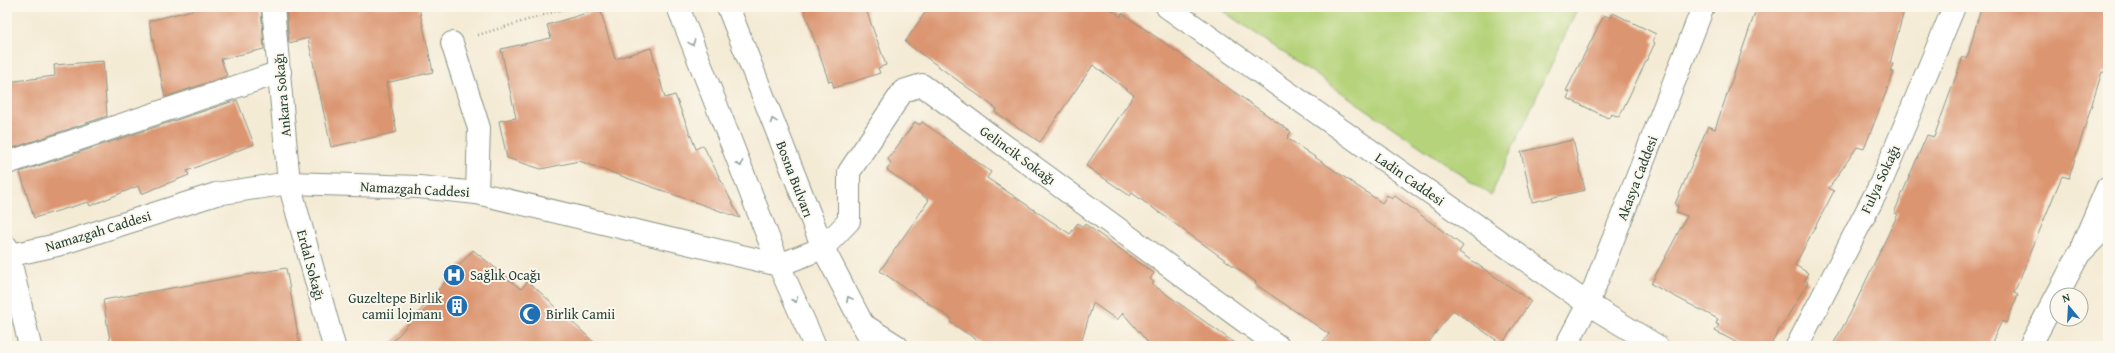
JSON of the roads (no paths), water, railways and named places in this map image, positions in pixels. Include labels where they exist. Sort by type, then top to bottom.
[{"type":"street","name":"Ankara Sokağı","points":[[273,7],[289,183]]},
{"type":"street","points":[[678,7],[779,265],[815,346]]},
{"type":"street","name":"Bosna Bulvarı","points":[[728,7],[823,248],[874,346]]},
{"type":"street","name":"Ladin Caddesi","points":[[1167,7],[1588,304],[1657,346]]},
{"type":"street","name":"Akasya Caddesi","points":[[1566,346],[1588,304],[1703,7]]},
{"type":"street","name":"Fulya Sokağı","points":[[1797,346],[1880,185],[1954,7]]},
{"type":"street","points":[[452,43],[479,128],[477,193]]},
{"type":"street","points":[[7,163],[280,72]]},
{"type":"street","name":"Gelincik Sokağı","points":[[823,248],[849,221],[849,172],[903,91],[922,85],[1278,346]]},
{"type":"street","name":"Namazgah Caddesi","points":[[7,253],[57,245],[216,194],[289,183],[419,187],[477,193],[779,265]]},
{"type":"street","name":"Erdal Sokağı","points":[[289,183],[334,346]]},
{"type":"street","points":[[2030,346],[2079,254],[2108,184]]},
{"type":"street","points":[[2079,254],[2108,225]]},
{"type":"street","points":[[779,265],[823,248]]},
{"type":"street","points":[[7,253],[30,346]]},
{"type":"street","points":[[862,324],[897,346]]},
{"type":"place","name":"Sağlık Ocağı","points":[[454,275]]},
{"type":"place","name":"Guzeltepe Birlik camii lojmanı","points":[[457,306]]},
{"type":"place","name":"Birlik Camii","points":[[530,314]]}]
